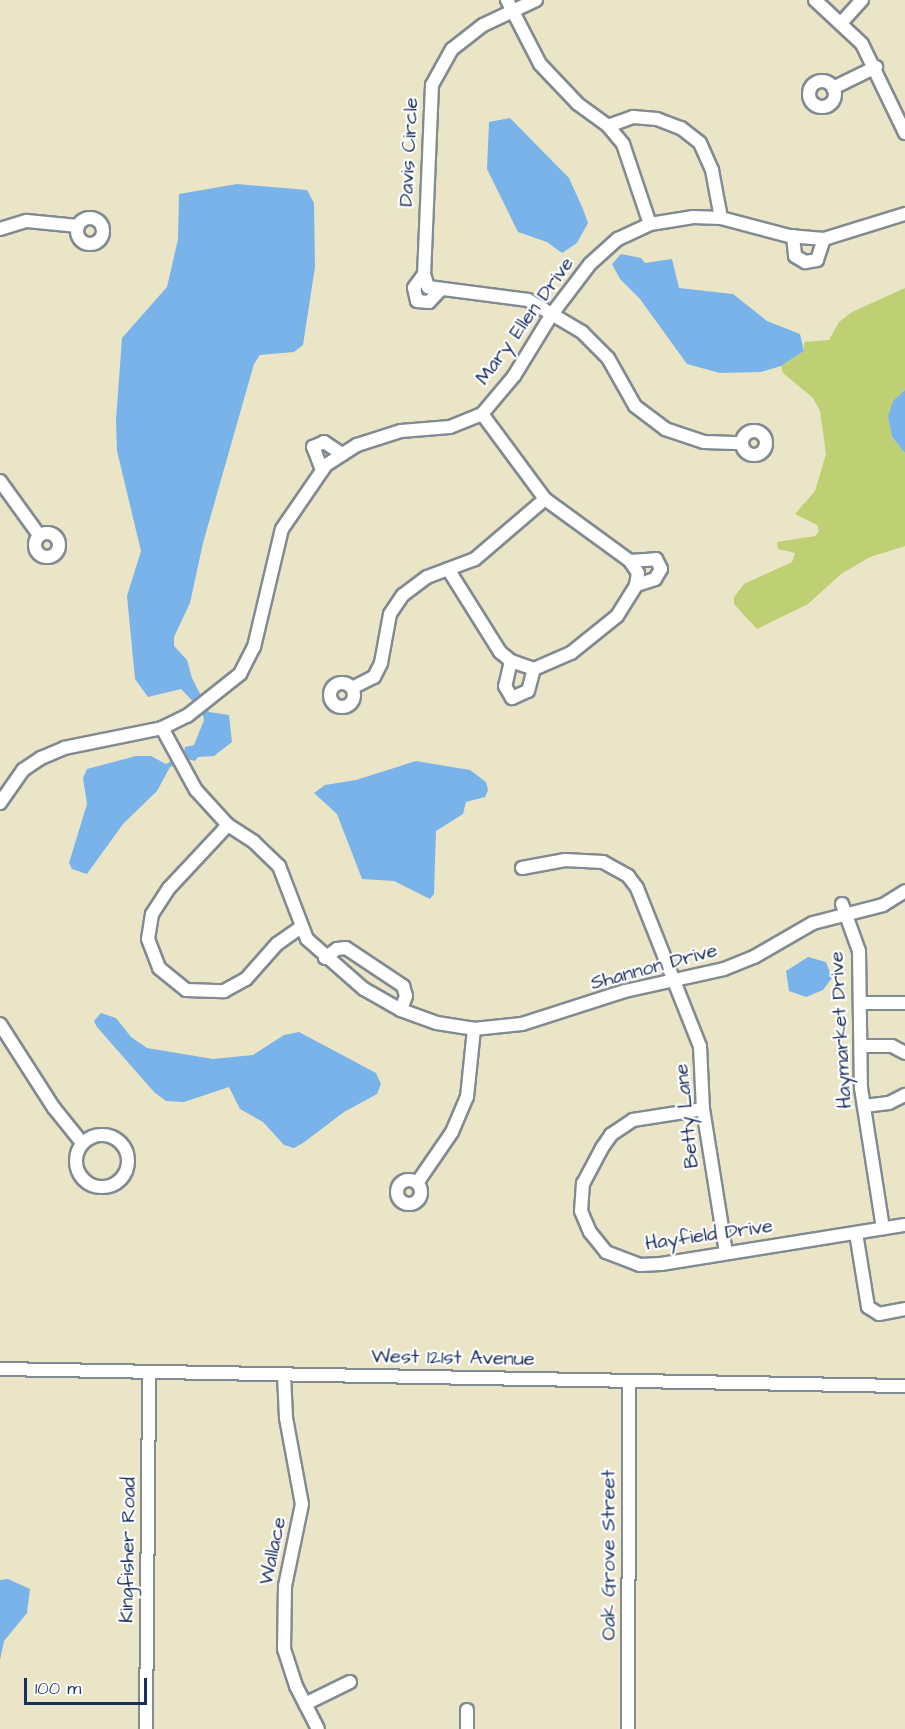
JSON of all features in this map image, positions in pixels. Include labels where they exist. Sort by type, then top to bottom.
[{"type":"street","points":[[507,0],[540,63],[578,104],[608,126],[634,168],[650,224]]},
{"type":"street","name":"Davis Circle","points":[[434,289],[424,274],[427,125],[432,85],[452,49],[483,25],[513,13],[536,0]]},
{"type":"street","points":[[815,0],[842,22],[876,67],[905,133]]},
{"type":"street","points":[[842,22],[862,0]]},
{"type":"street","points":[[833,88],[876,67]]},
{"type":"street","points":[[608,126],[633,117],[657,119],[681,128],[700,143],[712,170],[722,218]]},
{"type":"street","name":"Mary Ellen Drive","points":[[0,803],[23,770],[41,758],[64,748],[162,728],[187,716],[240,674],[254,647],[282,529],[322,470],[357,445],[401,431],[450,426],[482,414],[514,376],[552,314],[590,264],[618,239],[650,224],[722,218],[793,236],[824,239],[905,214]]},
{"type":"street","points":[[0,229],[27,221],[78,226]]},
{"type":"street","points":[[793,236],[795,256],[805,262],[817,260],[824,239]]},
{"type":"street","points":[[424,274],[414,288],[417,301],[429,302],[434,289],[513,296],[552,314],[582,332],[608,358],[635,406],[664,429],[704,442],[742,443]]},
{"type":"street","points":[[482,414],[545,499],[630,561],[637,579]]},
{"type":"street","points":[[322,470],[313,447],[324,442],[342,454]]},
{"type":"street","points":[[0,481],[39,535]]},
{"type":"street","points":[[352,688],[374,678],[381,663],[390,614],[403,595],[427,577],[476,560],[545,499]]},
{"type":"street","points":[[630,561],[656,559],[661,569],[655,579],[637,579]]},
{"type":"street","points":[[448,569],[501,652],[511,661],[534,669],[572,653],[616,616],[637,579]]},
{"type":"street","points":[[511,661],[505,686],[512,698],[528,691],[534,669]]},
{"type":"street","name":"Shannon Drive","points":[[162,728],[184,773],[228,825],[255,842],[279,866],[293,893],[300,928],[325,958],[364,989],[401,1010],[437,1023],[474,1029],[522,1024],[674,978],[724,969],[754,957],[813,923],[849,916],[883,905],[905,891]]},
{"type":"street","points":[[228,825],[169,888],[152,914],[148,939],[159,968],[186,990],[224,991],[246,979],[277,944],[300,928]]},
{"type":"street","name":"Betty Lane","points":[[522,868],[565,860],[615,866],[637,888],[700,1046],[703,1109],[726,1253]]},
{"type":"street","name":"Haymarket Drive","points":[[842,904],[849,916],[859,951],[864,1106],[883,1228]]},
{"type":"street","points":[[325,958],[337,949],[346,948],[402,986],[406,996],[401,1010]]},
{"type":"street","points":[[861,1003],[905,1003]]},
{"type":"street","points":[[0,1024],[54,1108],[82,1143]]},
{"type":"street","points":[[417,1183],[452,1132],[466,1097],[474,1029]]},
{"type":"street","points":[[862,1046],[892,1046],[905,1053]]},
{"type":"street","points":[[864,1106],[888,1103],[905,1095]]},
{"type":"street","name":"Hayfield Drive","points":[[703,1109],[644,1116],[623,1125],[611,1135],[588,1172],[583,1183],[581,1211],[596,1242],[622,1261],[661,1264],[905,1225]]},
{"type":"street","points":[[106,1135],[122,1143],[128,1160],[123,1176],[100,1188],[84,1181],[75,1167],[82,1143],[106,1135]]},
{"type":"street","points":[[856,1233],[868,1307],[879,1314],[905,1309]]},
{"type":"street","name":"West 121st Avenue","points":[[0,1369],[905,1386]]},
{"type":"street","name":"Kingfisher Road","points":[[146,1729],[149,1372]]},
{"type":"street","name":"Wallace","points":[[284,1374],[286,1418],[302,1504],[285,1586],[282,1635],[287,1664],[318,1729]]},
{"type":"street","name":"Oak Grove Street","points":[[628,1729],[629,1381]]},
{"type":"street","points":[[305,1704],[350,1682]]},
{"type":"street","points":[[467,1710],[467,1729]]},
{"type":"green space","points":[[905,288],[905,390],[888,417],[892,437],[905,453],[905,546],[870,557],[841,574],[808,604],[757,629],[734,604],[734,597],[744,584],[792,562],[795,553],[778,549],[777,542],[815,536],[819,531],[817,525],[795,514],[815,491],[826,454],[820,411],[813,398],[783,373],[781,366],[804,351],[804,342],[829,340],[839,322],[852,312]]},
{"type":"water","points":[[510,118],[569,178],[583,209],[588,223],[577,243],[562,253],[547,242],[518,232],[487,169],[489,122]]},
{"type":"water","points":[[237,184],[307,190],[314,203],[315,267],[303,345],[294,352],[260,355],[254,364],[203,543],[190,603],[174,637],[174,646],[187,660],[192,678],[209,712],[229,715],[232,742],[214,756],[198,757],[195,761],[187,759],[170,767],[157,791],[123,824],[87,874],[72,869],[69,863],[87,804],[83,778],[87,769],[136,756],[151,756],[166,764],[184,754],[185,747],[194,745],[204,720],[202,711],[181,689],[148,697],[135,679],[127,596],[141,551],[117,451],[116,420],[122,338],[167,287],[178,239],[179,194]]},
{"type":"water","points":[[621,254],[641,258],[645,263],[672,259],[679,288],[733,294],[767,321],[800,334],[804,351],[781,366],[761,372],[720,373],[687,364],[640,299],[620,279],[612,264]]},
{"type":"water","points":[[905,390],[905,453],[892,437],[888,417],[893,401]]},
{"type":"water","points":[[416,761],[470,770],[486,782],[488,790],[485,797],[466,802],[463,814],[436,831],[434,894],[430,899],[394,881],[362,879],[337,814],[314,793],[325,785],[356,780]]},
{"type":"water","points":[[808,957],[826,962],[832,978],[823,990],[806,997],[789,991],[786,971]]},
{"type":"water","points":[[101,1013],[116,1018],[131,1037],[147,1048],[213,1059],[253,1055],[284,1035],[299,1032],[376,1073],[381,1084],[377,1094],[344,1112],[294,1148],[284,1145],[263,1122],[240,1109],[229,1087],[184,1102],[166,1101],[154,1092],[97,1027],[94,1021]]},
{"type":"water","points":[[8,1579],[30,1589],[27,1613],[4,1641],[0,1660],[0,1580]]}]
